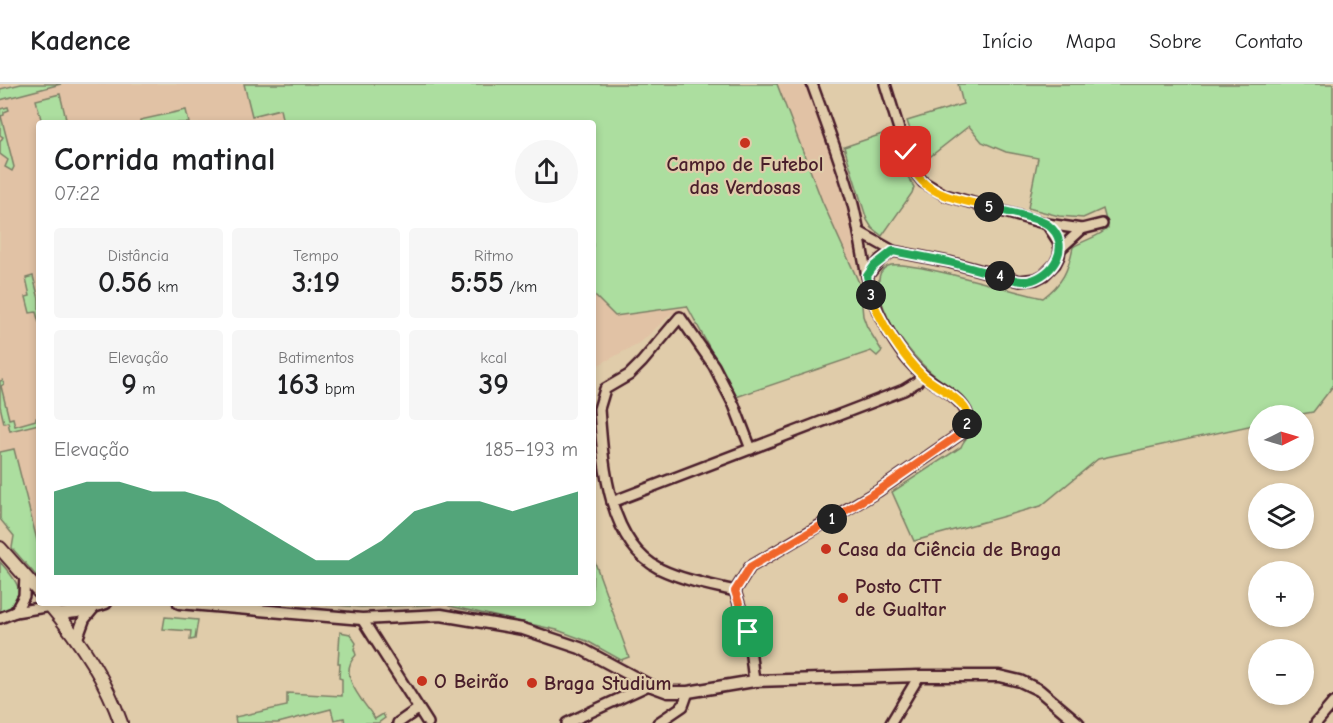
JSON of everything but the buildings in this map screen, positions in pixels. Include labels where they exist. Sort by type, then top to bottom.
[{"type":"main road","points":[[0,548],[36,589]]},
{"type":"main road","points":[[52,608],[77,638],[104,682],[121,723]]},
{"type":"street","points":[[754,681],[748,632],[735,591],[750,567],[878,491],[963,432],[968,418],[966,410],[944,390],[922,375],[881,320],[874,304],[867,276],[853,202],[812,84]]},
{"type":"street","points":[[885,84],[906,152],[915,172],[923,182],[945,195],[1047,224],[1082,229],[1102,224]]},
{"type":"street","points":[[1047,224],[1054,232],[1060,249]]},
{"type":"street","points":[[859,232],[893,251],[949,262],[1020,281],[1036,279],[1044,274],[1055,264],[1060,249],[1082,229]]},
{"type":"street","points":[[867,276],[874,266],[893,251]]},
{"type":"street","points":[[735,591],[688,580],[659,568],[640,555],[618,523],[612,502],[600,426],[599,409],[602,394],[605,389],[629,375],[680,318],[714,366],[734,405],[751,449]]},
{"type":"street","points":[[612,502],[904,390],[917,382],[922,375]]},
{"type":"street","points":[[15,612],[24,596],[25,576]]},
{"type":"street","points":[[0,618],[15,612],[52,608],[77,612],[97,606]]},
{"type":"street","points":[[213,606],[362,619],[441,615],[523,629],[579,648],[649,685],[668,692],[688,692],[754,681],[999,676],[1020,681],[1039,690],[1078,723]]},
{"type":"street","points":[[77,638],[84,619],[94,607]]},
{"type":"street","points":[[362,619],[428,723]]},
{"type":"street","points":[[891,723],[919,676]]},
{"type":"street","points":[[567,723],[649,685]]},
{"type":"street","points":[[658,723],[683,706],[688,692]]},
{"type":"street","points":[[1316,723],[1333,703]]},
{"type":"street","points":[[398,723],[418,709]]},
{"type":"shaded area","points":[[0,84],[805,84],[848,205],[863,316],[882,351],[877,356],[871,351],[736,397],[687,306],[670,315],[641,342],[596,366],[596,120],[36,120],[36,576],[12,548],[14,536],[0,519]]},
{"type":"green space","points":[[21,84],[61,84],[0,100],[0,89]]},
{"type":"green space","points":[[244,84],[777,84],[822,201],[860,285],[863,316],[867,327],[882,351],[877,356],[871,351],[736,397],[687,306],[615,316],[596,297],[596,120],[282,120],[280,109],[252,116]]},
{"type":"green space","points":[[958,84],[1333,84],[1333,386],[1314,411],[1314,405],[1248,405],[1248,426],[1098,459],[1041,506],[914,541],[892,492],[961,447],[972,431],[973,416],[961,400],[921,363],[894,329],[881,299],[880,273],[888,266],[916,267],[1043,298],[1064,276],[1073,247],[1108,228],[1103,209],[1083,218],[1059,216],[1028,208],[1038,158],[1006,152],[982,142],[969,126],[922,163],[907,121],[963,104]]},
{"type":"green space","points":[[60,94],[66,120],[41,120],[36,100]]},
{"type":"green space","points":[[8,107],[9,110],[1,116],[14,167],[12,171],[5,167],[8,160],[0,154],[0,142],[3,137],[0,135],[0,109]]},
{"type":"green space","points":[[186,110],[188,120],[140,120]]},
{"type":"green space","points":[[891,131],[900,163],[914,187],[882,236],[872,228],[867,220],[844,147]]},
{"type":"green space","points":[[33,276],[36,288],[36,312],[30,313],[26,297],[30,296],[26,278]]},
{"type":"green space","points":[[3,380],[4,384],[1,386],[9,419],[13,418],[15,426],[36,420],[36,425],[10,431],[8,422],[4,423],[0,406],[0,381]]},
{"type":"green space","points":[[14,449],[36,536],[36,576],[12,548],[14,536],[0,519],[0,452]]},
{"type":"green space","points":[[0,562],[16,583],[19,596],[10,609],[0,615]]},
{"type":"green space","points":[[596,565],[629,657],[621,660],[587,641],[557,630],[449,606],[596,606]]},
{"type":"green space","points":[[348,606],[396,606],[361,607]]},
{"type":"green space","points":[[165,617],[198,620],[195,639],[190,640],[191,631],[163,629]]},
{"type":"green space","points":[[340,632],[350,634],[356,643],[354,649],[356,655],[349,671],[354,688],[375,719],[383,714],[385,718],[378,723],[345,723],[344,718],[334,720],[331,709],[278,723],[236,723],[235,717],[287,706],[287,693],[342,696],[342,679],[339,678],[340,663],[338,663]]},
{"type":"place","name":"Campo de Futebol das Verdosas","points":[[745,143]]},
{"type":"place","name":"Casa da Ciência de Braga","points":[[826,549]]},
{"type":"place","name":"Posto CTT de Gualtar","points":[[843,598]]},
{"type":"place","name":"O Beirão","points":[[422,681]]},
{"type":"place","name":"Braga Studium","points":[[532,683]]},
{"type":"route","points":[[748,632],[735,591],[750,567],[878,491],[963,432],[967,425],[966,410],[935,383],[922,375],[881,320],[874,304],[867,276],[874,266],[893,251],[1028,281],[1050,270],[1059,256],[1058,241],[1047,224],[934,190],[915,172],[906,152]]}]
